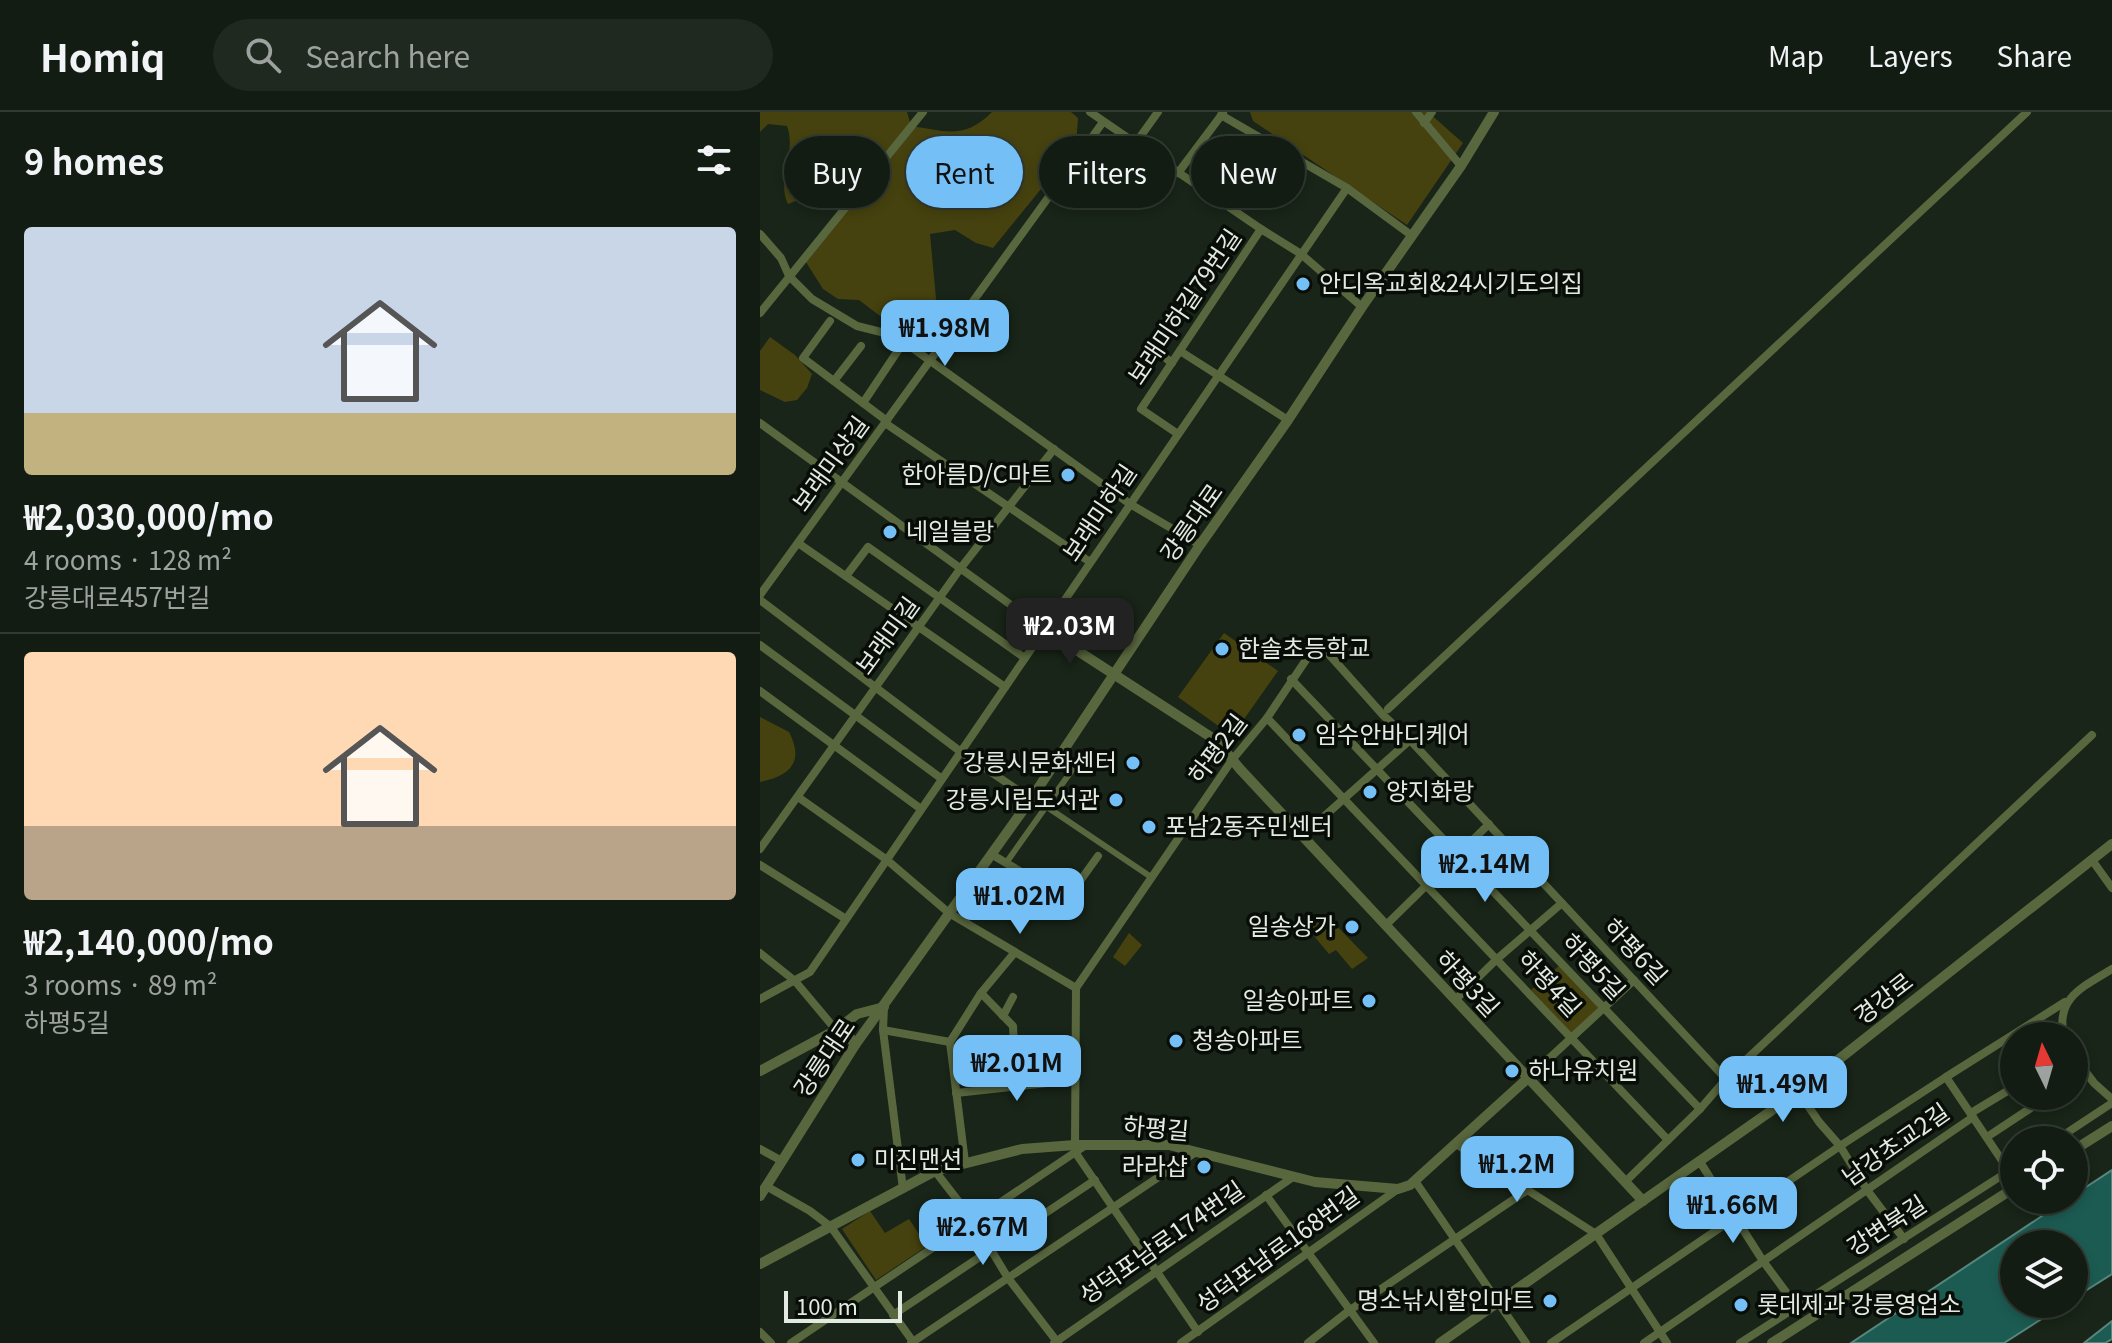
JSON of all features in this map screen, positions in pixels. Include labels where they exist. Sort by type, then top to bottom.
[{"type":"street","points":[[760,313],[923,112]]},
{"type":"street","points":[[1141,136],[1158,112]]},
{"type":"street","points":[[1416,112],[1461,166]]},
{"type":"street","points":[[1424,123],[1432,112]]},
{"type":"street","name":"강릉대로","points":[[763,1191],[855,1045],[1031,799],[1200,545],[1461,166],[1494,112]]},
{"type":"street","points":[[1388,709],[2027,112]]},
{"type":"street","points":[[1178,173],[1222,113],[1347,188],[1411,235]]},
{"type":"street","points":[[1097,116],[1124,136]]},
{"type":"street","name":"보래미상길","points":[[760,598],[931,360],[1097,116]]},
{"type":"street","points":[[1175,171],[1301,254],[1362,307]]},
{"type":"street","name":"보래미하길","points":[[760,999],[810,972],[1347,188]]},
{"type":"street","name":"보래미하길79번길","points":[[1178,434],[1141,409],[1261,229]]},
{"type":"street","points":[[760,234],[781,258],[789,276],[812,299],[857,326],[885,333],[931,360],[1130,504],[1200,545]]},
{"type":"street","points":[[830,321],[803,358],[886,422],[1090,562]]},
{"type":"street","points":[[1158,336],[1154,349],[1172,363]]},
{"type":"street","points":[[834,381],[861,346]]},
{"type":"street","points":[[863,403],[899,349]]},
{"type":"street","points":[[1180,351],[1288,420]]},
{"type":"street","points":[[760,423],[1044,629]]},
{"type":"street","name":"보래미길","points":[[760,849],[960,569],[1054,449]]},
{"type":"street","points":[[798,543],[1005,687]]},
{"type":"street","points":[[846,576],[868,547],[1025,658]]},
{"type":"street","points":[[760,598],[961,752],[1031,799]]},
{"type":"street","name":"하평3길","points":[[1044,629],[1217,741],[1643,1201]]},
{"type":"street","name":"하평2길","points":[[1076,988],[1232,760],[1267,718],[1318,642]]},
{"type":"street","name":"하평6길","points":[[1318,642],[1726,1079],[1700,1109],[1625,1182]]},
{"type":"street","points":[[760,645],[942,779]]},
{"type":"street","name":"하평5길","points":[[1291,679],[1700,1109]]},
{"type":"street","points":[[760,691],[921,809]]},
{"type":"street","name":"하평4길","points":[[1267,718],[1668,1140]]},
{"type":"street","points":[[1730,1075],[2092,735]]},
{"type":"street","points":[[1302,836],[1410,740]]},
{"type":"street","points":[[1006,863],[1082,756]]},
{"type":"street","points":[[798,797],[887,860],[949,913],[1076,988],[1075,1080],[1079,1147],[1095,1180],[1198,1332]]},
{"type":"street","points":[[1047,807],[1151,877]]},
{"type":"street","points":[[1386,925],[1489,824]]},
{"type":"street","name":"경강로","points":[[1440,1343],[1798,1091],[2112,844]]},
{"type":"street","points":[[991,854],[1067,899],[1098,856]]},
{"type":"street","points":[[2092,860],[2112,888]]},
{"type":"street","points":[[760,865],[846,919]]},
{"type":"street","points":[[1455,1000],[1562,903]]},
{"type":"street","points":[[965,1162],[950,1042],[981,993],[1015,952]]},
{"type":"street","points":[[760,953],[795,981],[836,1030],[847,1033],[855,1045]]},
{"type":"street","points":[[1551,1343],[1840,1146],[2112,969]]},
{"type":"street","points":[[1398,1189],[1415,1181],[1634,980]]},
{"type":"street","points":[[981,993],[1013,1026],[1016,1087]]},
{"type":"street","points":[[1003,1016],[1013,997]]},
{"type":"street","points":[[2061,1022],[2065,1002]]},
{"type":"street","points":[[760,1071],[836,1030],[857,1014],[884,1007],[883,1030],[903,1189]]},
{"type":"street","points":[[883,1030],[950,1042]]},
{"type":"street","points":[[2076,1126],[2112,1101],[2088,1075]]},
{"type":"street","points":[[1946,1077],[2000,1154]]},
{"type":"street","points":[[956,1093],[1075,1080]]},
{"type":"street","points":[[1798,1091],[1904,1239]]},
{"type":"street","name":"남강초교2길","points":[[1644,1343],[2000,1096]]},
{"type":"street","points":[[1987,1137],[2028,1110]]},
{"type":"street","points":[[2088,1141],[2112,1126]]},
{"type":"street","points":[[1456,1144],[1596,1234],[1667,1343]]},
{"type":"street","name":"하평길","points":[[760,1264],[935,1171],[1022,1149],[1169,1145],[1315,1182],[1398,1189]]},
{"type":"street","points":[[791,1343],[1079,1147]]},
{"type":"street","points":[[760,1149],[782,1161]]},
{"type":"street","points":[[763,1191],[810,1211],[831,1227],[912,1343],[1196,1152]]},
{"type":"street","points":[[1700,1162],[1763,1261],[1797,1307]]},
{"type":"street","points":[[935,1171],[973,1220],[1008,1278],[1057,1342]]},
{"type":"street","name":"성덕포남로174번길","points":[[1057,1342],[1293,1177]]},
{"type":"street","name":"강변북길","points":[[1740,1343],[2000,1178]]},
{"type":"street","points":[[893,1315],[1095,1180]]},
{"type":"street","points":[[1415,1181],[1526,1343]]},
{"type":"street","name":"성덕포남로168번길","points":[[1181,1343],[1398,1189]]},
{"type":"street","points":[[1308,1343],[1350,1310],[1526,1191]]},
{"type":"street","points":[[1266,1195],[1374,1343]]},
{"type":"street","points":[[1772,1343],[2000,1197]]},
{"type":"street","points":[[760,1332],[771,1343]]},
{"type":"shaded area","points":[[760,112],[907,112],[911,126],[945,131],[972,127],[992,112],[1071,112],[1078,118],[1077,136],[1039,136],[1039,191],[993,248],[976,243],[955,230],[930,234],[939,331],[928,347],[905,335],[859,300],[838,299],[823,289],[804,259],[846,212],[845,208],[890,208],[890,136],[789,136],[787,126],[768,124],[760,132]]},
{"type":"shaded area","points":[[1250,112],[1428,112],[1463,143],[1407,225],[1305,156],[1305,136],[1275,136],[1253,121]]},
{"type":"shaded area","points":[[770,337],[795,355],[812,374],[807,388],[797,400],[785,402],[760,390],[760,351]]},
{"type":"shaded area","points":[[1224,633],[1278,671],[1237,729],[1224,730],[1178,697]]},
{"type":"shaded area","points":[[760,717],[789,732],[794,743],[795,760],[786,772],[760,782]]},
{"type":"shaded area","points":[[1325,914],[1368,958],[1352,969],[1336,950],[1329,954],[1309,930]]},
{"type":"shaded area","points":[[1129,933],[1142,945],[1125,966],[1113,957]]},
{"type":"shaded area","points":[[1560,965],[1599,1007],[1572,1034],[1531,990]]},
{"type":"shaded area","points":[[870,1211],[885,1233],[909,1219],[927,1246],[876,1280],[842,1229]]},
{"type":"water","points":[[2112,1170],[2112,1274],[2088,1289],[2088,1230],[2021,1230],[2045,1214],[2088,1214],[2088,1186]]},
{"type":"water","points":[[2000,1244],[2000,1318],[2043,1318],[2004,1343],[1851,1343]]},
{"type":"water","points":[[2112,1321],[2112,1339],[2105,1343],[2084,1343]]},
{"type":"place","name":"안디옥교회&24시기도의집","points":[[1303,284]]},
{"type":"place","name":"한아름D/C마트","points":[[1068,475]]},
{"type":"place","name":"네일블랑","points":[[890,532]]},
{"type":"place","name":"한솔초등학교","points":[[1222,649]]},
{"type":"place","name":"임수안바디케어","points":[[1299,735]]},
{"type":"place","name":"강릉시문화센터","points":[[1133,763]]},
{"type":"place","name":"양지화랑","points":[[1370,792]]},
{"type":"place","name":"강릉시립도서관","points":[[1116,800]]},
{"type":"place","name":"포남2동주민센터","points":[[1149,827]]},
{"type":"place","name":"일송상가","points":[[1352,927]]},
{"type":"place","name":"일송아파트","points":[[1369,1001]]},
{"type":"place","name":"청송아파트","points":[[1176,1041]]},
{"type":"place","name":"하나유치원","points":[[1512,1071]]},
{"type":"place","name":"미진맨션","points":[[858,1160]]},
{"type":"place","name":"라라샵","points":[[1204,1167]]},
{"type":"place","name":"명소낚시할인마트","points":[[1550,1301]]},
{"type":"place","name":"롯데제과 강릉영업소","points":[[1741,1305]]}]
